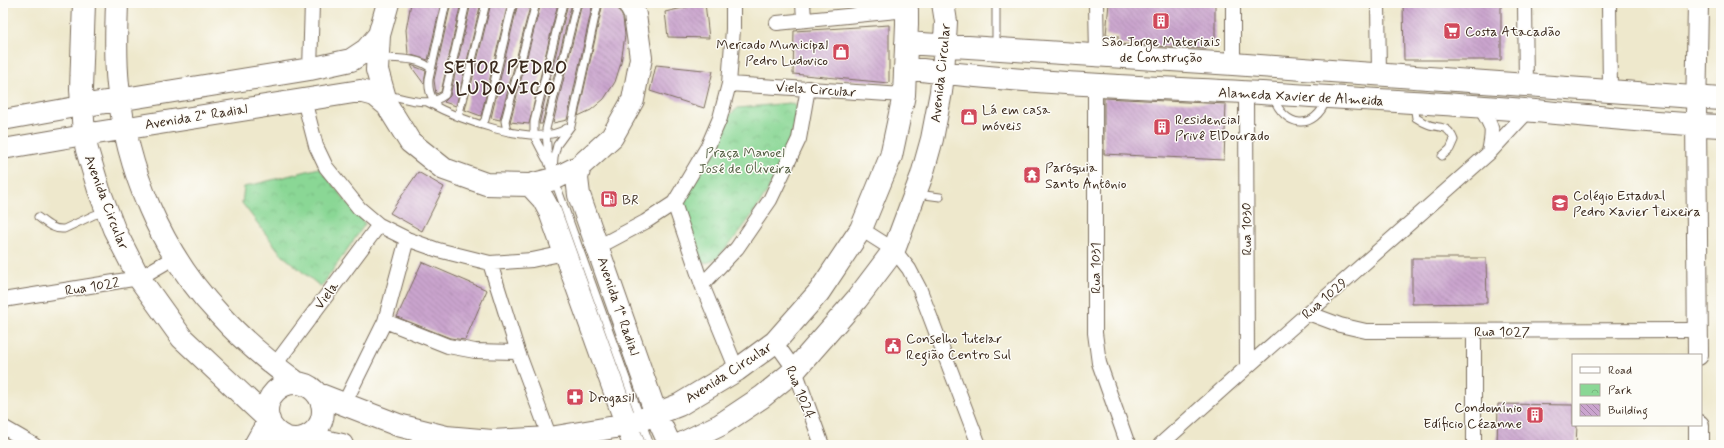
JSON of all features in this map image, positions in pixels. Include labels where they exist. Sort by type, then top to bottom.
[{"type":"main road","name":"Avenida Circular","points":[[84,3],[81,37],[84,135],[87,150],[114,229],[139,278],[182,338],[268,419]]},
{"type":"main road","points":[[117,3],[116,41],[120,100],[124,128],[141,186],[154,219],[175,257],[196,288],[218,314],[243,339],[274,366],[296,382],[305,384],[312,388],[318,394],[322,401],[323,416],[317,428],[304,439]]},
{"type":"main road","name":"Avenida 2ª Radial","points":[[3,120],[366,59],[366,50],[379,35],[388,3]]},
{"type":"main road","points":[[366,59],[377,70],[385,99],[410,142],[444,170],[486,184],[530,185],[551,170],[580,166],[612,137],[633,100],[641,58],[635,15],[629,3]]},
{"type":"main road","name":"Avenida Circular","points":[[679,445],[720,425],[762,397],[795,370],[857,299],[894,250],[922,175],[932,139],[943,73],[946,22],[943,3]]},
{"type":"main road","points":[[1698,3],[1696,97],[1698,354]]},
{"type":"main road","name":"Avenida Circular","points":[[318,394],[398,425],[446,437],[493,443],[550,438],[642,419],[679,405],[737,370],[775,342],[819,292],[861,229],[891,156],[904,95],[906,68],[906,6]]},
{"type":"main road","name":"Alameda Xavier de Almeida","points":[[906,43],[1721,98]]},
{"type":"main road","name":"Alameda Xavier de Almeida","points":[[906,68],[943,73],[1095,85],[1271,93],[1414,102],[1721,126]]},
{"type":"main road","name":"Avenida 2ª Radial","points":[[3,149],[124,128],[360,91],[385,99]]},
{"type":"main road","name":"Avenida 1ª Radial","points":[[580,166],[578,195],[598,248],[642,419],[634,445]]},
{"type":"main road","name":"Avenida 1ª Radial","points":[[530,185],[543,199],[550,212],[565,253],[642,419],[670,445]]},
{"type":"main road","points":[[296,382],[281,386],[273,393],[267,410],[268,419],[273,428],[288,438],[342,445]]},
{"type":"main road","points":[[255,445],[268,419]]},
{"type":"main road","points":[[1699,426],[1699,445]]},
{"type":"street","points":[[310,69],[312,3]]},
{"type":"street","points":[[598,248],[645,222],[674,203],[708,146],[720,118],[729,84],[733,29],[733,3]]},
{"type":"street","points":[[803,3],[804,19]]},
{"type":"street","points":[[1096,3],[1097,55]]},
{"type":"street","points":[[1233,3],[1233,64]]},
{"type":"street","points":[[1378,3],[1380,74]]},
{"type":"street","points":[[1525,3],[1526,85]]},
{"type":"street","points":[[1609,3],[1610,91]]},
{"type":"street","points":[[777,23],[804,19],[893,12],[906,6]]},
{"type":"street","name":"Viela Circular","points":[[729,84],[904,95]]},
{"type":"street","name":"Rua 1031","points":[[1095,85],[1095,333],[1099,363],[1127,442],[1130,445]]},
{"type":"street","points":[[702,285],[737,248],[770,200],[799,139],[808,88]]},
{"type":"street","name":"Rua 1030","points":[[1246,92],[1247,367]]},
{"type":"street","points":[[304,100],[316,146],[326,167],[359,208],[379,225],[406,239],[438,250],[490,263],[532,260],[565,253]]},
{"type":"street","points":[[1480,107],[1490,123],[1493,133],[1489,153]]},
{"type":"street","name":"Rua 1029","points":[[1160,445],[1489,153],[1528,111]]},
{"type":"street","points":[[674,203],[702,285],[737,370]]},
{"type":"street","name":"Viela","points":[[274,366],[379,225]]},
{"type":"street","points":[[861,229],[894,250],[909,269],[920,290],[979,445]]},
{"type":"street","points":[[344,404],[385,321],[406,239]]},
{"type":"street","name":"Rua 1022","points":[[3,300],[139,278],[175,257]]},
{"type":"street","points":[[490,263],[518,352],[550,438]]},
{"type":"street","name":"Rua 1027","points":[[1308,313],[1340,325],[1366,331],[1698,330]]},
{"type":"street","points":[[385,321],[448,346],[475,351],[518,352]]},
{"type":"street","points":[[1474,331],[1474,445]]},
{"type":"street","name":"Rua 1024","points":[[775,342],[795,370],[822,445]]},
{"type":"street","points":[[3,426],[34,445]]},
{"type":"lane","points":[[446,3],[428,88],[431,102],[439,109],[456,116],[507,131],[546,136],[562,132],[571,126]]},
{"type":"lane","points":[[385,99],[431,102],[439,100],[445,95],[466,3]]},
{"type":"lane","points":[[456,116],[459,113],[486,3]]},
{"type":"lane","points":[[482,124],[485,120],[513,3]]},
{"type":"lane","points":[[507,131],[505,121],[536,3]]},
{"type":"lane","points":[[531,135],[563,3]]},
{"type":"lane","points":[[551,170],[546,129],[577,3]]},
{"type":"lane","points":[[551,170],[557,144],[571,126],[598,3]]},
{"type":"lane","points":[[996,3],[996,49]]},
{"type":"lane","points":[[422,63],[429,62],[434,58]]},
{"type":"lane","points":[[366,59],[400,59],[422,63],[431,69]]},
{"type":"lane","points":[[1414,102],[1416,118],[1425,124],[1442,126],[1451,133],[1454,140],[1450,149],[1442,156]]},
{"type":"lane","points":[[531,135],[538,143],[551,170],[642,419],[650,445]]},
{"type":"lane","points":[[915,194],[940,197]]},
{"type":"lane","points":[[38,217],[52,228],[59,230],[107,211]]},
{"type":"green space","name":"Praça Manoel José de Oliveira","points":[[790,103],[796,106],[796,116],[792,133],[782,162],[768,190],[742,229],[722,253],[710,262],[701,262],[682,205],[682,198],[706,162],[728,116],[738,108]]},
{"type":"green space","points":[[319,168],[365,224],[321,287],[282,255],[242,203],[244,187]]},
{"type":"building","points":[[411,3],[441,3],[428,60],[408,54],[406,30]]},
{"type":"building","points":[[451,3],[461,3],[441,92],[436,94],[434,80]]},
{"type":"building","points":[[471,3],[481,3],[456,106],[444,102],[450,96]]},
{"type":"building","points":[[491,3],[508,3],[481,116],[465,110]]},
{"type":"building","points":[[518,3],[531,3],[500,120],[491,118]]},
{"type":"building","points":[[541,3],[558,3],[529,124],[510,122]]},
{"type":"building","points":[[568,3],[572,3],[542,124],[539,124]]},
{"type":"building","points":[[582,3],[593,3],[567,120],[553,123]]},
{"type":"building","points":[[603,3],[613,3],[618,8],[623,18],[625,35],[621,63],[615,82],[604,99],[591,110],[578,116]]},
{"type":"building","points":[[705,3],[709,38],[668,37],[665,12]]},
{"type":"building","name":"São Jorge Materiais de Construção","points":[[1109,3],[1215,3],[1215,41],[1207,41],[1206,49],[1118,44],[1118,36],[1106,35]]},
{"type":"building","name":"Costa Atacadão","points":[[1403,3],[1501,3],[1501,60],[1404,60]]},
{"type":"building","name":"Mercado Municipal Pedro Ludovico","points":[[889,25],[889,83],[793,74],[794,31]]},
{"type":"building","points":[[411,65],[426,71],[424,84],[413,69]]},
{"type":"building","points":[[656,65],[713,71],[704,108],[650,91]]},
{"type":"building","name":"Residencial Privê ElDourado","points":[[1104,98],[1226,104],[1224,160],[1104,154]]},
{"type":"building","points":[[418,172],[444,187],[422,231],[390,213]]},
{"type":"building","points":[[1412,258],[1486,258],[1487,303],[1412,304]]},
{"type":"building","points":[[422,262],[487,290],[465,340],[450,338],[397,317]]},
{"type":"building","name":"Condomínio Edíficio Cézanne","points":[[1498,404],[1572,405],[1572,426],[1577,426],[1576,445],[1497,445]]},
{"type":"place","name":"São Jorge Materiais de Construção","points":[[1161,21]]},
{"type":"place","name":"Costa Atacadão","points":[[1452,31]]},
{"type":"place","name":"Mercado Municipal Pedro Ludovico","points":[[841,52]]},
{"type":"place","name":"Lá em casa móveis","points":[[969,117]]},
{"type":"place","name":"Residencial Privê ElDourado","points":[[1162,127]]},
{"type":"place","name":"Paróquia Santo Antônio","points":[[1032,175]]},
{"type":"place","name":"BR","points":[[609,199]]},
{"type":"place","name":"Colégio Estadual Pedro Xavier Teixeira","points":[[1560,203]]},
{"type":"place","name":"Conselho Tutelar Região Centro Sul","points":[[893,346]]},
{"type":"place","name":"Drogasil","points":[[575,397]]},
{"type":"place","name":"Condomínio Edíficio Cézanne","points":[[1535,415]]},
{"type":"district","name":"SETOR PEDRO LUDOVICO","points":[[506,77]]}]
